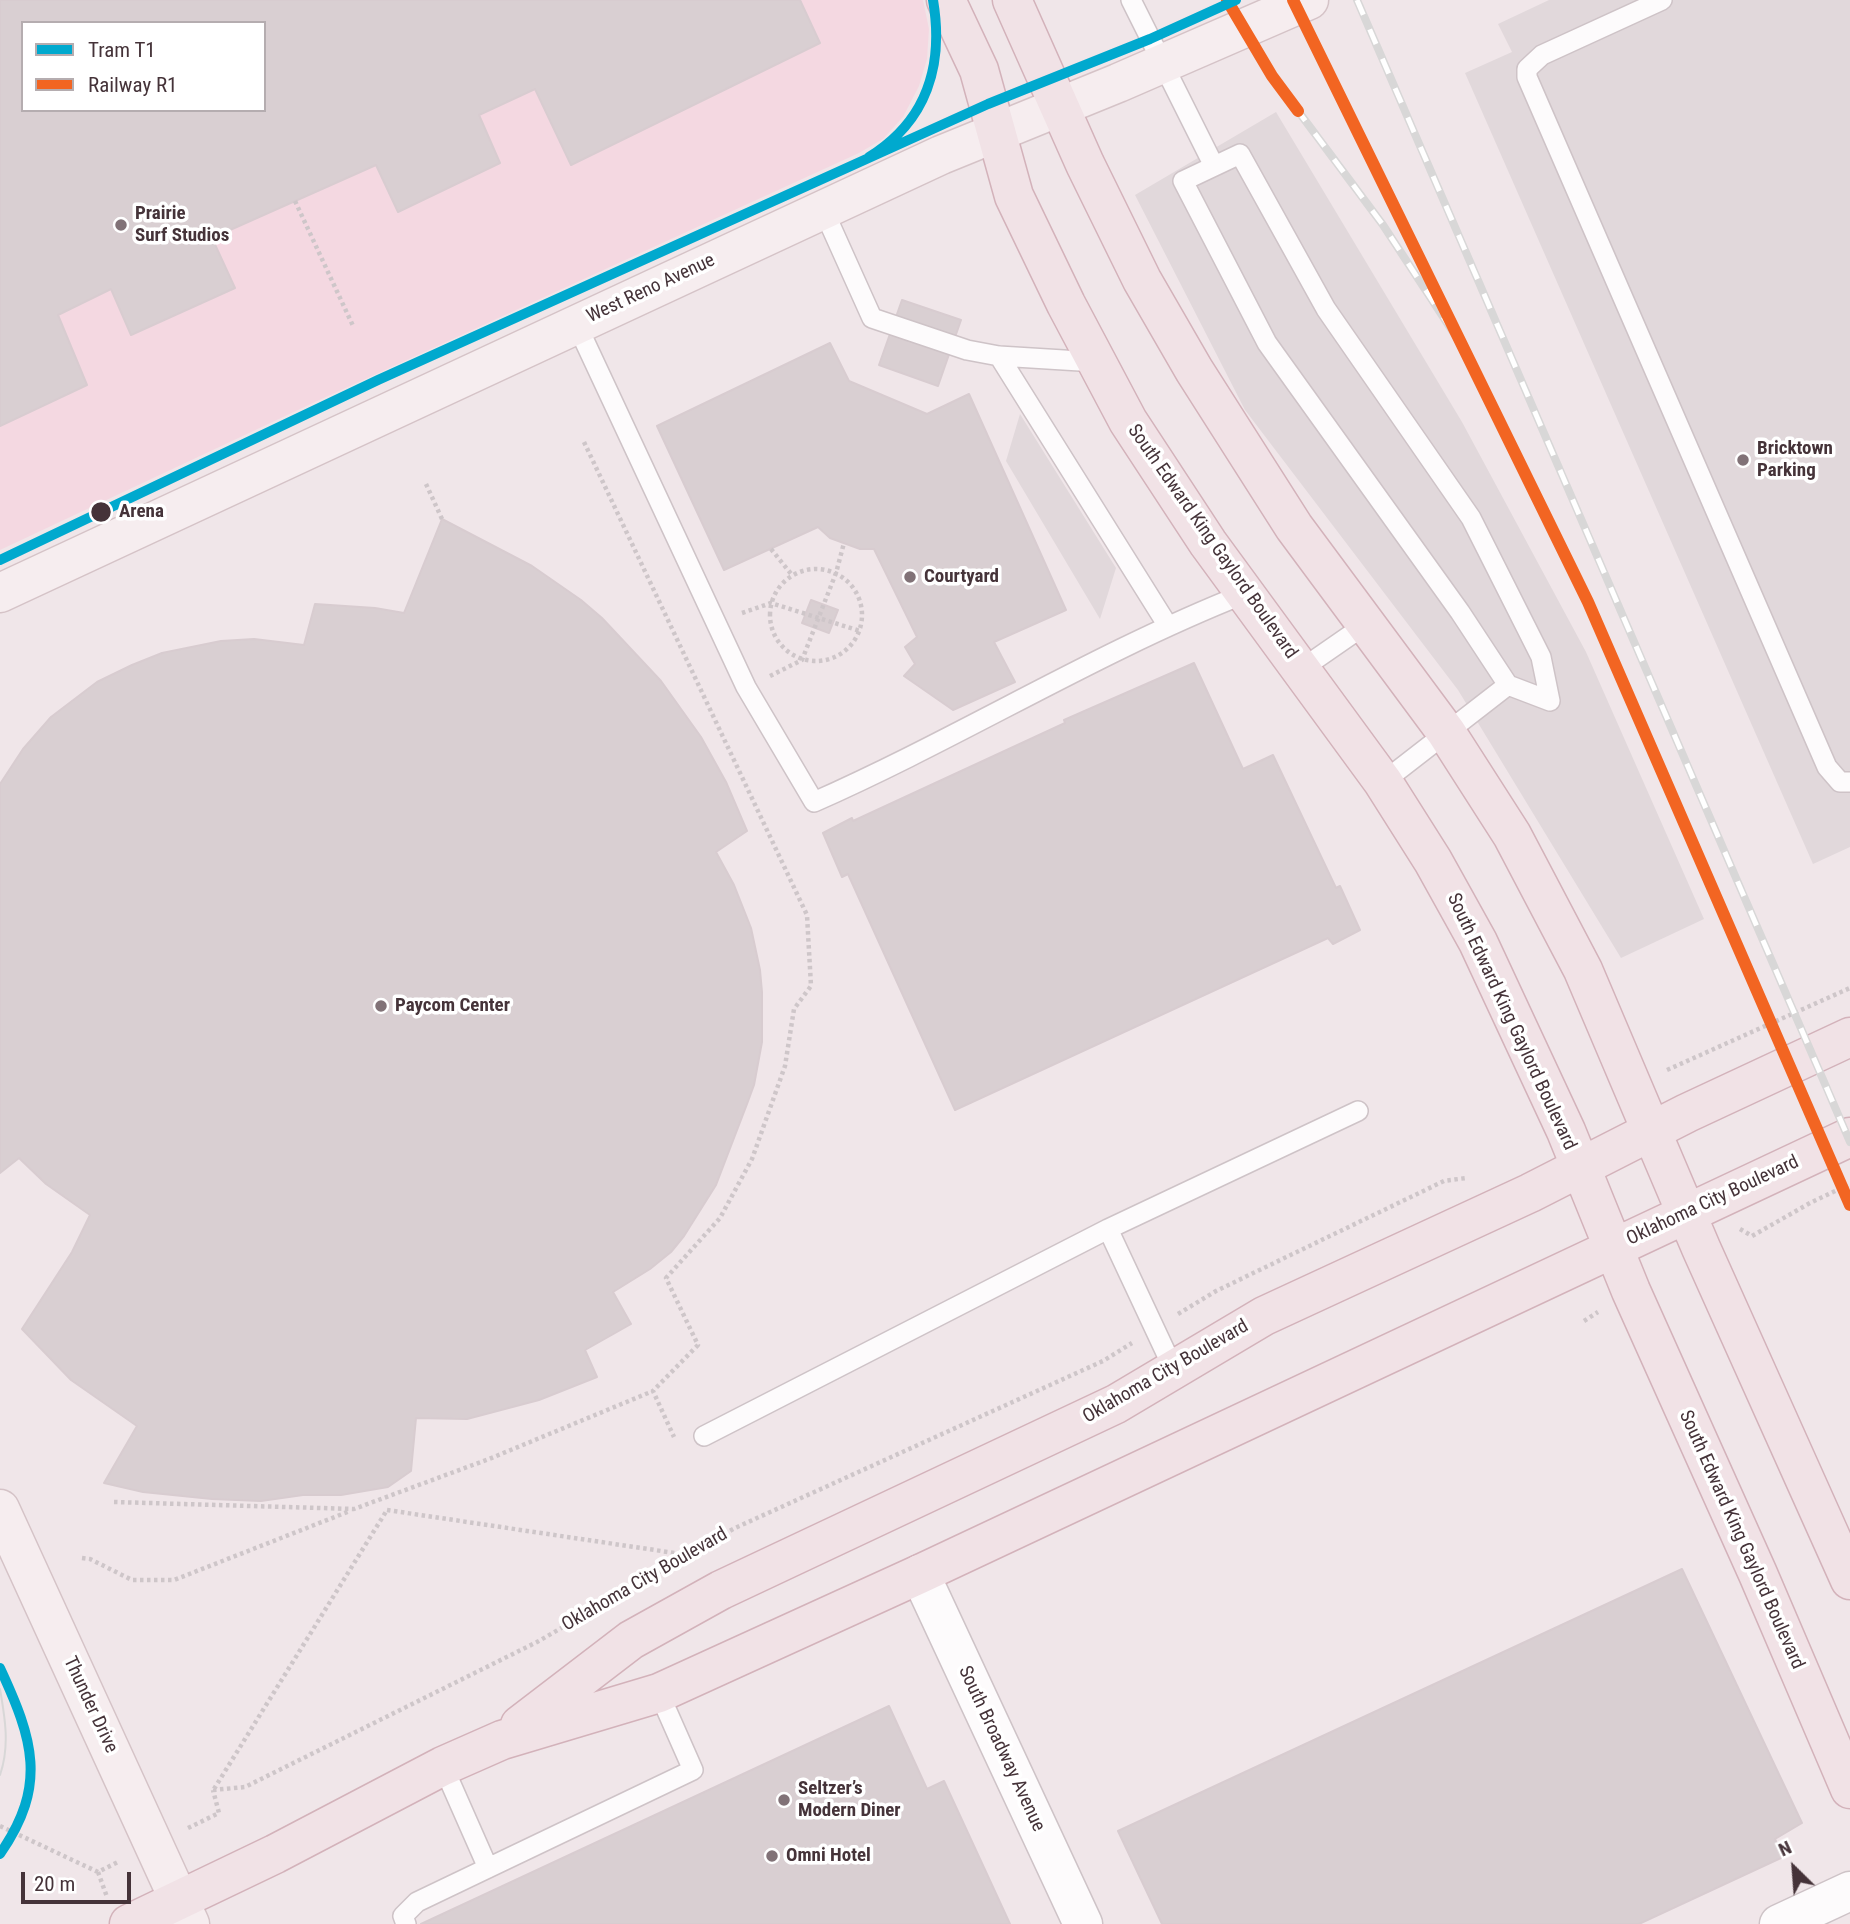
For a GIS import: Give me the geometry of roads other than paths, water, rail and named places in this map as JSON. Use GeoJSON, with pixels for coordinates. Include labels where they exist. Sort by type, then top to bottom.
{"type":"FeatureCollection","features":[{"type":"Feature","properties":{"kind":"main road","name":"South Edward King Gaylord Boulevard"},"geometry":{"type":"LineString","coordinates":[[946,0],[979,70],[1014,196],[1066,304],[1128,421],[1244,594],[1382,782],[1433,861],[1478,942],[1555,1106],[1614,1249],[1850,1789]]}},
{"type":"Feature","properties":{"kind":"main road"},"geometry":{"type":"LineString","coordinates":[[1012,0],[1142,280],[1194,370],[1294,527],[1446,732],[1512,835],[1577,957],[1850,1580]]}},
{"type":"Feature","properties":{"kind":"main road","name":"West Reno Avenue"},"geometry":{"type":"LineString","coordinates":[[0,593],[823,209],[996,131],[1163,64],[1309,0]]}},
{"type":"Feature","properties":{"kind":"main road","name":"Oklahoma City Boulevard"},"geometry":{"type":"LineString","coordinates":[[502,1740],[631,1640],[720,1590],[1116,1404],[1264,1316],[1530,1193],[1723,1096],[1850,1037]]}},
{"type":"Feature","properties":{"kind":"main road","name":"Oklahoma City Boulevard"},"geometry":{"type":"LineString","coordinates":[[130,1924],[185,1912],[443,1766],[502,1740],[659,1693],[920,1574],[1850,1137]]}},
{"type":"Feature","properties":{"kind":"main road","name":"Thunder Drive"},"geometry":{"type":"LineString","coordinates":[[0,1509],[185,1912]]}},
{"type":"Feature","properties":{"kind":"street","name":"South Broadway Avenue"},"geometry":{"type":"LineString","coordinates":[[920,1574],[1083,1924]]}},
{"type":"Feature","properties":{"kind":"street"},"geometry":{"type":"LineString","coordinates":[[1779,1924],[1850,1891]]}},
{"type":"Feature","properties":{"kind":"lane"},"geometry":{"type":"LineString","coordinates":[[1131,0],[1214,166]]}},
{"type":"Feature","properties":{"kind":"lane"},"geometry":{"type":"LineString","coordinates":[[1662,0],[1542,55],[1527,69],[1527,77],[1828,767],[1840,782],[1850,782]]}},
{"type":"Feature","properties":{"kind":"lane"},"geometry":{"type":"LineString","coordinates":[[1240,154],[1326,309],[1471,518],[1541,657],[1550,701],[1508,685],[1460,612],[1267,343],[1183,181],[1240,154]]}},
{"type":"Feature","properties":{"kind":"lane"},"geometry":{"type":"LineString","coordinates":[[823,209],[872,318],[967,350],[999,356],[1096,362]]}},
{"type":"Feature","properties":{"kind":"lane"},"geometry":{"type":"LineString","coordinates":[[576,323],[746,687],[814,802],[880,773],[1168,626],[1244,594]]}},
{"type":"Feature","properties":{"kind":"lane"},"geometry":{"type":"LineString","coordinates":[[999,356],[1168,626]]}},
{"type":"Feature","properties":{"kind":"lane"},"geometry":{"type":"LineString","coordinates":[[1300,670],[1365,625]]}},
{"type":"Feature","properties":{"kind":"lane"},"geometry":{"type":"LineString","coordinates":[[1382,782],[1508,685]]}},
{"type":"Feature","properties":{"kind":"lane"},"geometry":{"type":"LineString","coordinates":[[704,1436],[1108,1229],[1358,1111]]}},
{"type":"Feature","properties":{"kind":"lane"},"geometry":{"type":"LineString","coordinates":[[1108,1229],[1174,1370]]}},
{"type":"Feature","properties":{"kind":"lane"},"geometry":{"type":"LineString","coordinates":[[406,1924],[403,1916],[417,1902],[694,1770],[659,1693]]}},
{"type":"Feature","properties":{"kind":"lane"},"geometry":{"type":"LineString","coordinates":[[443,1766],[488,1868]]}},
{"type":"Feature","properties":{"kind":"tram line"},"geometry":{"type":"LineString","coordinates":[[854,166],[896,134],[924,97],[936,54],[933,0]]}},
{"type":"Feature","properties":{"kind":"tram line","name":"T1"},"geometry":{"type":"LineString","coordinates":[[869,157],[889,143],[905,126],[918,109],[927,89],[936,47],[933,0]]}},
{"type":"Feature","properties":{"kind":"tram line","name":"T1"},"geometry":{"type":"LineString","coordinates":[[0,560],[378,380],[988,104],[1150,39],[1236,0]]}},
{"type":"Feature","properties":{"kind":"tram line","name":"T1"},"geometry":{"type":"LineString","coordinates":[[0,1668],[21,1717],[30,1762],[30,1784],[25,1806],[0,1854]]}},
{"type":"Feature","properties":{"kind":"tram line"},"geometry":{"type":"LineString","coordinates":[[0,1689],[6,1743],[0,1775]]}},
{"type":"Feature","properties":{"kind":"railway"},"geometry":{"type":"LineString","coordinates":[[1227,0],[1272,76],[1383,225],[1468,355]]}},
{"type":"Feature","properties":{"kind":"railway"},"geometry":{"type":"LineString","coordinates":[[1357,0],[1850,1142]]}},
{"type":"Feature","properties":{"kind":"rail line","name":"R1"},"geometry":{"type":"LineString","coordinates":[[1227,0],[1272,76],[1298,111]]}},
{"type":"Feature","properties":{"kind":"rail line","name":"R1"},"geometry":{"type":"LineString","coordinates":[[1293,0],[1588,602],[1850,1205]]}},
{"type":"Feature","properties":{"kind":"place","name":"Prairie Surf Studios"},"geometry":{"type":"Point","coordinates":[121,225]}},
{"type":"Feature","properties":{"kind":"place","name":"Bricktown Parking"},"geometry":{"type":"Point","coordinates":[1743,460]}},
{"type":"Feature","properties":{"kind":"place","name":"Arena"},"geometry":{"type":"Point","coordinates":[101,512]}},
{"type":"Feature","properties":{"kind":"place","name":"Courtyard"},"geometry":{"type":"Point","coordinates":[910,577]}},
{"type":"Feature","properties":{"kind":"place","name":"Paycom Center"},"geometry":{"type":"Point","coordinates":[381,1006]}},
{"type":"Feature","properties":{"kind":"place","name":"Seltzer’s Modern Diner"},"geometry":{"type":"Point","coordinates":[784,1800]}},
{"type":"Feature","properties":{"kind":"place","name":"Omni Hotel"},"geometry":{"type":"Point","coordinates":[772,1856]}}]}
